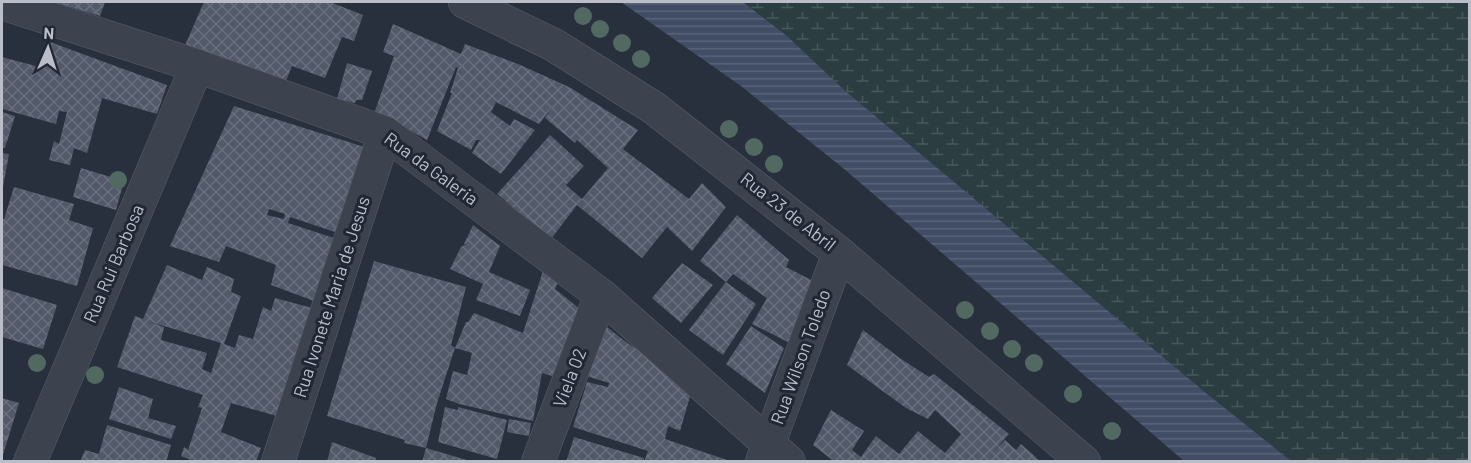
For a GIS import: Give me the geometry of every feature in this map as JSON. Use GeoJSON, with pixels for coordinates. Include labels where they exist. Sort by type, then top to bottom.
{"type":"FeatureCollection","features":[{"type":"Feature","properties":{"kind":"street","name":"Rua 23 de Abril"},"geometry":{"type":"LineString","coordinates":[[465,2],[554,45],[654,108],[839,253],[1084,462]]}},
{"type":"Feature","properties":{"kind":"street","name":"Rua da Galeria"},"geometry":{"type":"LineString","coordinates":[[2,3],[197,66],[385,134],[601,295],[773,456]]}},
{"type":"Feature","properties":{"kind":"street","name":"Rua Rui Barbosa"},"geometry":{"type":"LineString","coordinates":[[30,462],[197,66]]}},
{"type":"Feature","properties":{"kind":"street","name":"Rua Ivonete Maria de Jesus"},"geometry":{"type":"LineString","coordinates":[[278,462],[385,134]]}},
{"type":"Feature","properties":{"kind":"street","name":"Rua Wilson Toledo"},"geometry":{"type":"LineString","coordinates":[[773,456],[839,253]]}},
{"type":"Feature","properties":{"kind":"street","name":"Viela 02"},"geometry":{"type":"LineString","coordinates":[[538,462],[601,295]]}},
{"type":"Feature","properties":{"kind":"green space"},"geometry":{"type":"Polygon","coordinates":[[[743,2],[1469,2],[1469,461],[1291,461],[1206,393],[843,89],[787,36],[743,2]]]}},
{"type":"Feature","properties":{"kind":"water"},"geometry":{"type":"Polygon","coordinates":[[[621,2],[743,2],[787,36],[843,89],[1206,393],[1291,461],[1184,461],[843,168],[741,86],[621,2]]]}},
{"type":"Feature","properties":{"kind":"building"},"geometry":{"type":"Polygon","coordinates":[[[46,2],[105,2],[100,16],[60,4],[58,14],[46,2]]]}},
{"type":"Feature","properties":{"kind":"building"},"geometry":{"type":"Polygon","coordinates":[[[204,2],[330,2],[363,15],[354,41],[342,37],[325,78],[292,66],[285,83],[183,50],[204,2]]]}},
{"type":"Feature","properties":{"kind":"building"},"geometry":{"type":"Polygon","coordinates":[[[393,24],[461,54],[465,44],[569,87],[638,130],[623,149],[689,199],[702,183],[726,207],[692,251],[667,227],[642,258],[577,205],[551,239],[497,194],[550,135],[584,166],[566,185],[582,199],[608,168],[577,140],[575,143],[545,118],[554,105],[539,124],[496,102],[491,112],[510,126],[514,119],[535,130],[501,174],[472,153],[480,140],[476,140],[471,150],[437,131],[452,93],[450,93],[458,68],[456,67],[427,140],[375,111],[394,56],[383,52],[393,24]]]}},
{"type":"Feature","properties":{"kind":"building"},"geometry":{"type":"Polygon","coordinates":[[[50,42],[167,85],[157,114],[102,98],[87,153],[74,148],[70,165],[49,160],[54,141],[59,144],[67,112],[59,111],[56,124],[2,109],[2,57],[43,68],[50,42]]]}},
{"type":"Feature","properties":{"kind":"building"},"geometry":{"type":"Polygon","coordinates":[[[347,63],[372,71],[362,100],[356,100],[355,103],[337,99],[347,63]]]}},
{"type":"Feature","properties":{"kind":"building"},"geometry":{"type":"Polygon","coordinates":[[[234,106],[374,150],[350,237],[290,217],[288,223],[340,240],[322,304],[271,285],[276,265],[226,246],[219,262],[170,246],[234,106]],[[269,209],[267,215],[284,219],[285,214],[269,209]]]}},
{"type":"Feature","properties":{"kind":"building"},"geometry":{"type":"Polygon","coordinates":[[[2,112],[15,116],[5,148],[2,147],[2,112]]]}},
{"type":"Feature","properties":{"kind":"building"},"geometry":{"type":"Polygon","coordinates":[[[2,153],[9,154],[3,187],[2,187],[2,153]]]}},
{"type":"Feature","properties":{"kind":"building"},"geometry":{"type":"Polygon","coordinates":[[[81,168],[124,181],[116,210],[73,197],[81,168]]]}},
{"type":"Feature","properties":{"kind":"building"},"geometry":{"type":"Polygon","coordinates":[[[14,187],[74,204],[69,220],[93,228],[77,286],[2,265],[2,219],[4,219],[14,187]]]}},
{"type":"Feature","properties":{"kind":"building"},"geometry":{"type":"Polygon","coordinates":[[[737,215],[789,260],[786,267],[813,281],[788,342],[752,324],[767,298],[733,274],[726,282],[700,261],[737,215]]]}},
{"type":"Feature","properties":{"kind":"building"},"geometry":{"type":"Polygon","coordinates":[[[473,225],[500,246],[489,272],[530,290],[520,316],[476,300],[483,284],[450,269],[461,247],[466,244],[464,244],[473,225]]]}},
{"type":"Feature","properties":{"kind":"building"},"geometry":{"type":"Polygon","coordinates":[[[374,261],[466,287],[451,345],[455,348],[437,403],[426,448],[404,443],[405,440],[327,416],[374,261]]]}},
{"type":"Feature","properties":{"kind":"building"},"geometry":{"type":"Polygon","coordinates":[[[682,263],[713,285],[681,323],[652,298],[682,263]]]}},
{"type":"Feature","properties":{"kind":"building"},"geometry":{"type":"Polygon","coordinates":[[[167,265],[202,280],[207,267],[234,279],[231,292],[241,296],[224,344],[235,348],[239,335],[253,339],[263,307],[271,311],[275,298],[320,310],[287,419],[231,403],[221,432],[261,448],[256,462],[196,462],[181,456],[184,447],[188,450],[202,408],[198,407],[203,395],[117,367],[135,316],[143,319],[167,265]],[[147,321],[164,327],[161,340],[207,353],[202,369],[211,373],[221,343],[147,321]]]}},
{"type":"Feature","properties":{"kind":"building"},"geometry":{"type":"Polygon","coordinates":[[[543,271],[558,282],[555,289],[585,313],[568,381],[542,373],[533,421],[446,399],[453,371],[467,375],[472,353],[455,348],[466,322],[474,313],[523,333],[543,271]]]}},
{"type":"Feature","properties":{"kind":"building"},"geometry":{"type":"Polygon","coordinates":[[[726,282],[756,304],[723,355],[689,330],[726,282]]]}},
{"type":"Feature","properties":{"kind":"building"},"geometry":{"type":"Polygon","coordinates":[[[2,288],[57,305],[43,349],[2,337],[2,288]]]}},
{"type":"Feature","properties":{"kind":"building"},"geometry":{"type":"Polygon","coordinates":[[[603,324],[693,386],[680,431],[668,426],[665,439],[733,462],[644,462],[648,451],[573,427],[587,382],[608,387],[609,383],[586,376],[603,324]]]}},
{"type":"Feature","properties":{"kind":"building"},"geometry":{"type":"Polygon","coordinates":[[[751,326],[784,348],[765,393],[726,364],[751,326]]]}},
{"type":"Feature","properties":{"kind":"building"},"geometry":{"type":"Polygon","coordinates":[[[863,330],[929,377],[934,374],[1009,434],[993,452],[1005,440],[1016,450],[1021,444],[1041,462],[835,462],[813,445],[831,410],[864,431],[852,450],[861,457],[876,436],[899,454],[918,431],[945,453],[961,434],[935,410],[928,419],[906,408],[847,365],[863,330]]]}},
{"type":"Feature","properties":{"kind":"building"},"geometry":{"type":"Polygon","coordinates":[[[119,387],[153,399],[148,418],[176,426],[171,439],[109,419],[119,387]]]}},
{"type":"Feature","properties":{"kind":"building"},"geometry":{"type":"Polygon","coordinates":[[[2,398],[19,403],[2,458],[2,398]]]}},
{"type":"Feature","properties":{"kind":"building"},"geometry":{"type":"Polygon","coordinates":[[[445,407],[458,410],[458,407],[507,420],[497,459],[438,442],[445,407]]]}},
{"type":"Feature","properties":{"kind":"building"},"geometry":{"type":"Polygon","coordinates":[[[509,419],[531,423],[529,436],[507,432],[509,419]]]}},
{"type":"Feature","properties":{"kind":"building"},"geometry":{"type":"Polygon","coordinates":[[[107,425],[171,445],[166,462],[80,462],[85,450],[99,454],[107,425]]]}},
{"type":"Feature","properties":{"kind":"building"},"geometry":{"type":"Polygon","coordinates":[[[574,437],[644,458],[643,462],[566,462],[574,437]]]}},
{"type":"Feature","properties":{"kind":"building"},"geometry":{"type":"Polygon","coordinates":[[[332,442],[376,458],[375,462],[327,462],[332,442]]]}},
{"type":"Feature","properties":{"kind":"building"},"geometry":{"type":"Polygon","coordinates":[[[426,448],[470,461],[470,462],[422,462],[426,448]]]}}]}
